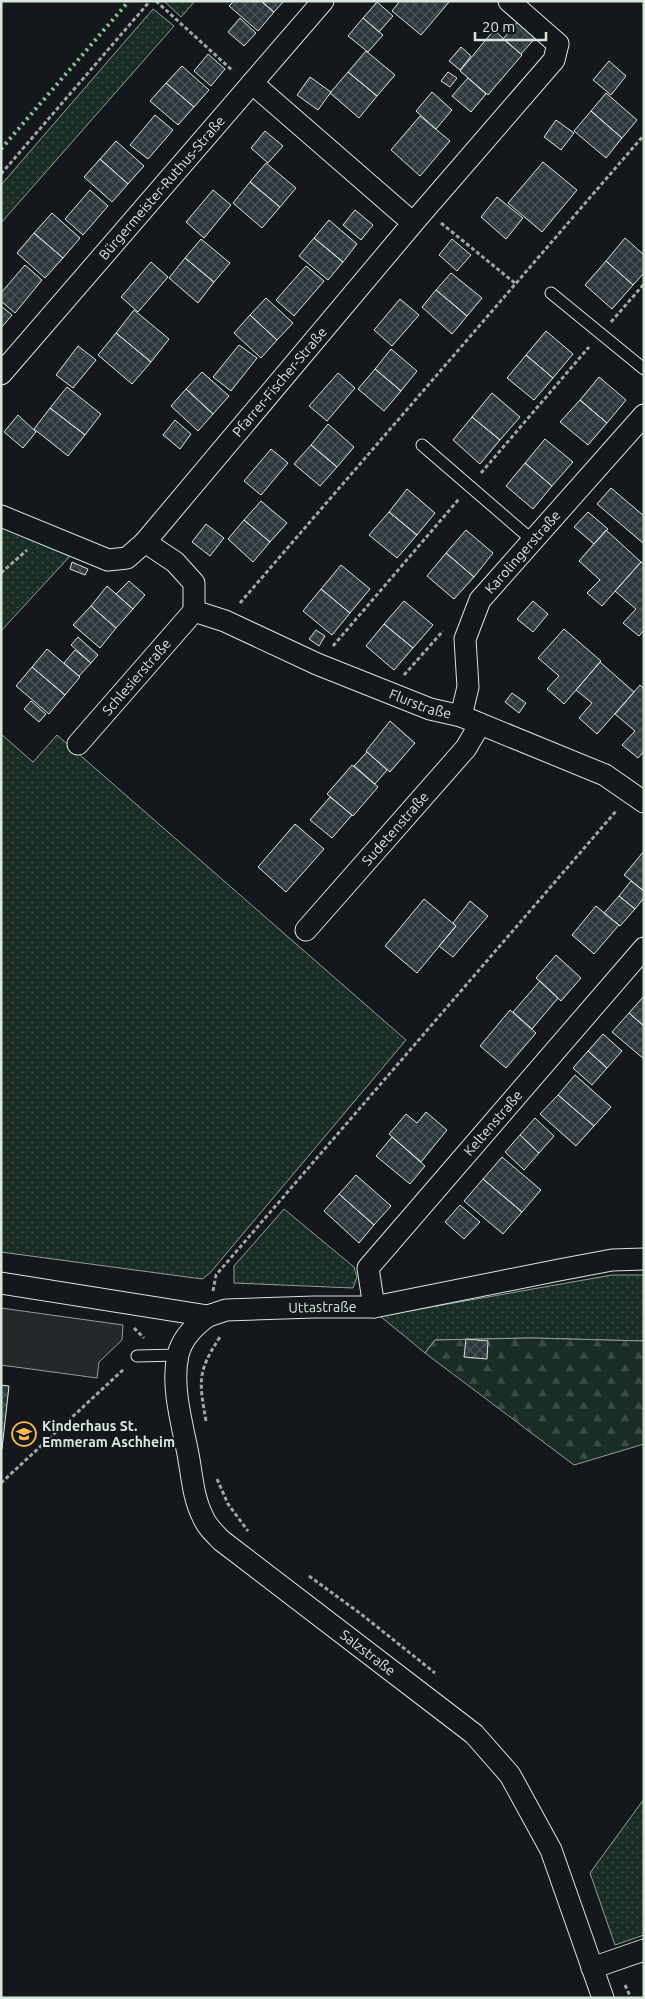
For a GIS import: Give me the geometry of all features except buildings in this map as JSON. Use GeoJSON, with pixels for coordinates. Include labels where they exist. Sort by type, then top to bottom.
{"type":"FeatureCollection","features":[{"type":"Feature","properties":{"kind":"street","name":"Bürgermeister-Ruthus-Straße"},"geometry":{"type":"LineString","coordinates":[[1,374],[322,1]]}},
{"type":"Feature","properties":{"kind":"street","name":"Pfarrer-Fischer-Straße"},"geometry":{"type":"LineString","coordinates":[[145,542],[554,60],[558,44],[509,1]]}},
{"type":"Feature","properties":{"kind":"street"},"geometry":{"type":"LineString","coordinates":[[251,85],[419,217]]}},
{"type":"Feature","properties":{"kind":"street","name":"Karolingerstraße"},"geometry":{"type":"LineString","coordinates":[[471,720],[465,639],[480,600],[644,415]]}},
{"type":"Feature","properties":{"kind":"street"},"geometry":{"type":"LineString","coordinates":[[1,516],[43,535],[108,560],[127,558],[145,542],[175,562],[194,584],[194,611]]}},
{"type":"Feature","properties":{"kind":"street","name":"Flurstraße"},"geometry":{"type":"LineString","coordinates":[[194,611],[225,620],[317,664],[430,708],[471,720],[604,775],[638,797]]}},
{"type":"Feature","properties":{"kind":"street","name":"Schlesierstraße"},"geometry":{"type":"LineString","coordinates":[[78,744],[194,611]]}},
{"type":"Feature","properties":{"kind":"street","name":"Sudetenstraße"},"geometry":{"type":"LineString","coordinates":[[306,930],[466,748],[471,720]]}},
{"type":"Feature","properties":{"kind":"street","name":"Keltenstraße"},"geometry":{"type":"LineString","coordinates":[[374,1307],[368,1268],[644,948]]}},
{"type":"Feature","properties":{"kind":"street","name":"Uttastraße"},"geometry":{"type":"LineString","coordinates":[[1,1282],[208,1316],[226,1310],[374,1307],[612,1260],[644,1259]]}},
{"type":"Feature","properties":{"kind":"street","name":"Salzstraße"},"geometry":{"type":"LineString","coordinates":[[208,1316],[188,1333],[178,1355],[176,1377],[196,1500],[203,1519],[222,1541],[474,1734],[510,1775],[551,1850],[602,1998]]}},
{"type":"Feature","properties":{"kind":"street"},"geometry":{"type":"LineString","coordinates":[[592,1968],[644,1950]]}},
{"type":"Feature","properties":{"kind":"lane"},"geometry":{"type":"LineString","coordinates":[[551,293],[644,369]]}},
{"type":"Feature","properties":{"kind":"lane"},"geometry":{"type":"LineString","coordinates":[[422,445],[532,540]]}},
{"type":"Feature","properties":{"kind":"lane"},"geometry":{"type":"LineString","coordinates":[[137,1356],[178,1355]]}},
{"type":"Feature","properties":{"kind":"path"},"geometry":{"type":"LineString","coordinates":[[1,174],[150,1]]}},
{"type":"Feature","properties":{"kind":"path"},"geometry":{"type":"LineString","coordinates":[[156,1],[251,85]]}},
{"type":"Feature","properties":{"kind":"path"},"geometry":{"type":"LineString","coordinates":[[225,620],[644,135]]}},
{"type":"Feature","properties":{"kind":"path"},"geometry":{"type":"LineString","coordinates":[[419,217],[516,284]]}},
{"type":"Feature","properties":{"kind":"path"},"geometry":{"type":"LineString","coordinates":[[1,573],[43,535]]}},
{"type":"Feature","properties":{"kind":"path"},"geometry":{"type":"LineString","coordinates":[[208,1316],[216,1275],[638,797]]}},
{"type":"Feature","properties":{"kind":"path"},"geometry":{"type":"LineString","coordinates":[[1,1483],[111,1382]]}},
{"type":"Feature","properties":{"kind":"green space"},"geometry":{"type":"Polygon","coordinates":[[[164,1],[195,1],[181,17],[164,1]]]}},
{"type":"Feature","properties":{"kind":"green space"},"geometry":{"type":"Polygon","coordinates":[[[153,9],[174,26],[1,223],[1,185],[153,9]]]}},
{"type":"Feature","properties":{"kind":"green space"},"geometry":{"type":"Polygon","coordinates":[[[1,524],[71,555],[1,631],[1,524]]]}},
{"type":"Feature","properties":{"kind":"green space"},"geometry":{"type":"Polygon","coordinates":[[[1,734],[33,762],[57,735],[406,1040],[210,1273],[202,1279],[1,1252],[1,734]]]}},
{"type":"Feature","properties":{"kind":"green space"},"geometry":{"type":"Polygon","coordinates":[[[284,1209],[354,1267],[357,1277],[353,1288],[234,1283],[234,1266],[284,1209]]]}},
{"type":"Feature","properties":{"kind":"green space"},"geometry":{"type":"Polygon","coordinates":[[[612,1275],[644,1275],[644,1341],[531,1338],[435,1340],[425,1353],[380,1316],[612,1275]]]}},
{"type":"Feature","properties":{"kind":"green space"},"geometry":{"type":"Polygon","coordinates":[[[531,1338],[644,1341],[644,1444],[574,1465],[425,1353],[435,1340],[531,1338]]]}},
{"type":"Feature","properties":{"kind":"green space"},"geometry":{"type":"Polygon","coordinates":[[[644,1799],[644,1935],[615,1945],[590,1873],[644,1799]]]}},
{"type":"Feature","properties":{"kind":"shaded area"},"geometry":{"type":"Polygon","coordinates":[[[1,1308],[123,1325],[122,1340],[99,1362],[97,1378],[1,1365],[1,1308]]]}},
{"type":"Feature","properties":{"kind":"hedge"},"geometry":{"type":"LineString","coordinates":[[1,149],[129,1]]}},
{"type":"Feature","properties":{"kind":"place","name":"Kinderhaus St. Emmeram Aschheim"},"geometry":{"type":"Point","coordinates":[24,1434]}}]}
